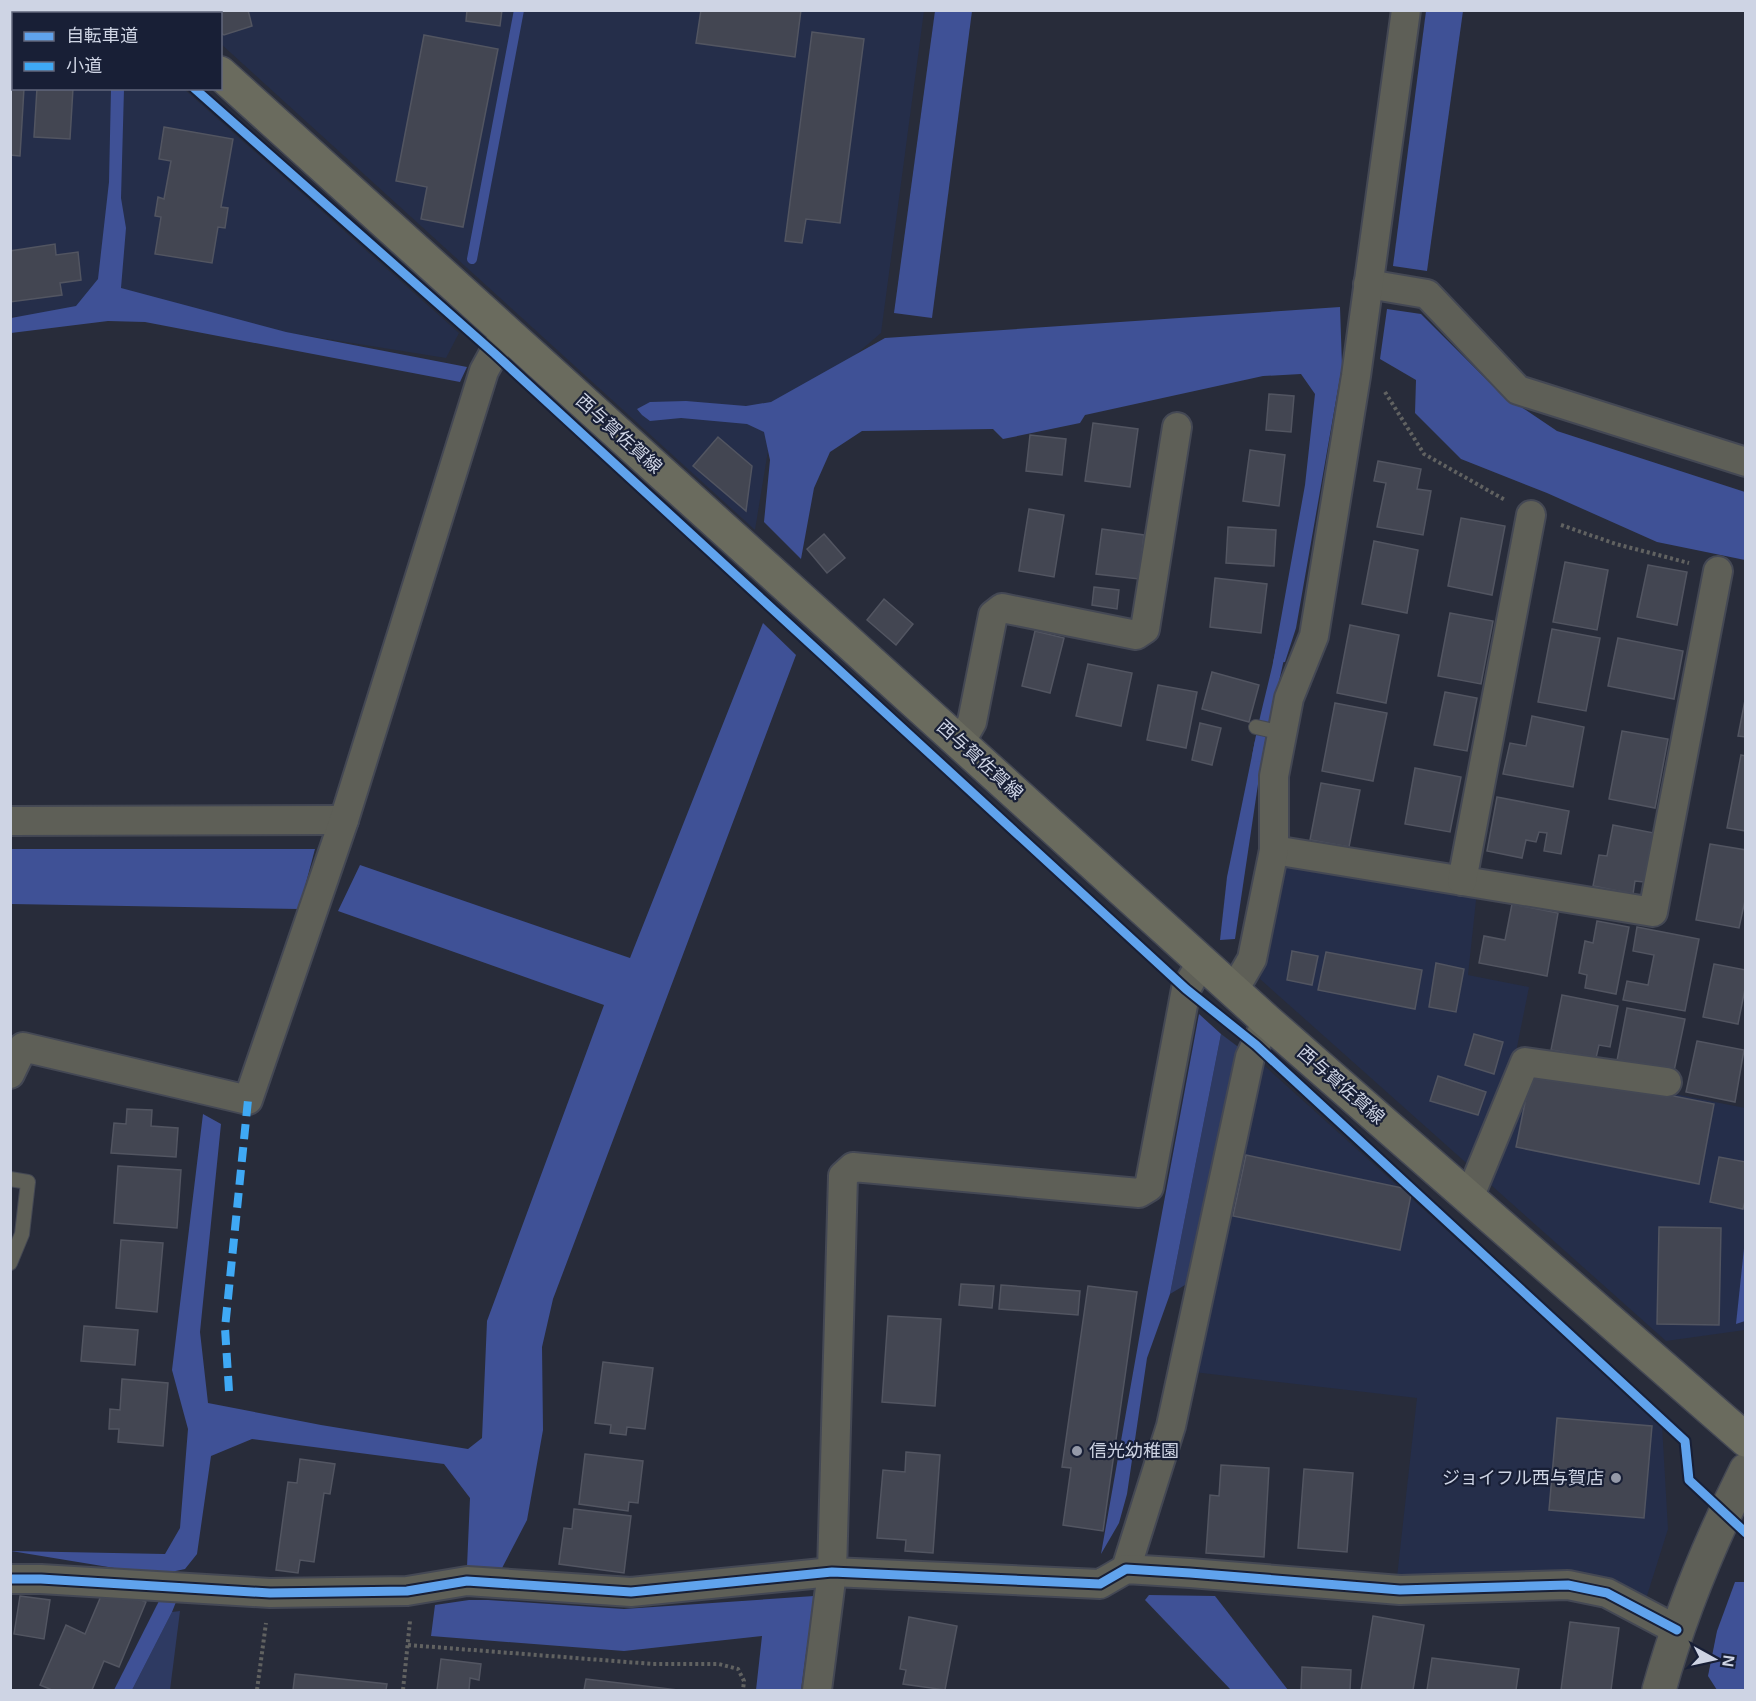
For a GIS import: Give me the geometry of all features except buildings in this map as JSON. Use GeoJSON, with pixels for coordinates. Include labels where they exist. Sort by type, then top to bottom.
{"type":"FeatureCollection","features":[{"type":"Feature","properties":{"kind":"main road","name":"西与賀佐賀線"},"geometry":{"type":"LineString","coordinates":[[222,75],[1268,1021],[1746,1440]]}},
{"type":"Feature","properties":{"kind":"street"},"geometry":{"type":"LineString","coordinates":[[1234,990],[1252,959],[1274,850],[1274,776],[1269,730],[1289,698],[1314,636],[1354,388],[1406,10]]}},
{"type":"Feature","properties":{"kind":"street"},"geometry":{"type":"LineString","coordinates":[[1368,284],[1427,294],[1518,390],[1746,462]]}},
{"type":"Feature","properties":{"kind":"street"},"geometry":{"type":"LineString","coordinates":[[10,1074],[23,1047],[249,1100],[344,820],[484,371],[506,331]]}},
{"type":"Feature","properties":{"kind":"street"},"geometry":{"type":"LineString","coordinates":[[960,743],[972,722],[993,615],[1002,608],[1136,635],[1145,629],[1177,427]]}},
{"type":"Feature","properties":{"kind":"street"},"geometry":{"type":"LineString","coordinates":[[1462,881],[1531,515]]}},
{"type":"Feature","properties":{"kind":"street"},"geometry":{"type":"LineString","coordinates":[[1274,850],[1653,912],[1718,571]]}},
{"type":"Feature","properties":{"kind":"street"},"geometry":{"type":"LineString","coordinates":[[10,822],[344,820]]}},
{"type":"Feature","properties":{"kind":"street"},"geometry":{"type":"LineString","coordinates":[[817,1690],[832,1572],[843,1176],[853,1167],[1140,1193],[1149,1186],[1186,989],[1202,961]]}},
{"type":"Feature","properties":{"kind":"street"},"geometry":{"type":"LineString","coordinates":[[1126,1569],[1171,1426],[1250,1057],[1268,1021]]}},
{"type":"Feature","properties":{"kind":"street"},"geometry":{"type":"LineString","coordinates":[[1469,1197],[1525,1062],[1667,1082]]}},
{"type":"Feature","properties":{"kind":"street"},"geometry":{"type":"LineString","coordinates":[[1660,1690],[1677,1630],[1724,1513],[1746,1470]]}},
{"type":"Feature","properties":{"kind":"street"},"geometry":{"type":"LineString","coordinates":[[10,1580],[41,1579],[270,1593],[406,1592],[467,1581],[631,1592],[832,1572],[1100,1584],[1126,1569],[1400,1590],[1568,1585],[1607,1593],[1677,1630]]}},
{"type":"Feature","properties":{"kind":"lane"},"geometry":{"type":"LineString","coordinates":[[10,1179],[28,1182],[22,1234],[10,1263]]}},
{"type":"Feature","properties":{"kind":"path"},"geometry":{"type":"LineString","coordinates":[[403,1690],[412,1609],[406,1592]]}},
{"type":"Feature","properties":{"kind":"path"},"geometry":{"type":"LineString","coordinates":[[257,1690],[270,1593]]}},
{"type":"Feature","properties":{"kind":"path"},"geometry":{"type":"LineString","coordinates":[[408,1646],[653,1664],[719,1664],[738,1669],[744,1681],[743,1690]]}},
{"type":"Feature","properties":{"kind":"shaded area"},"geometry":{"type":"Polygon","coordinates":[[[96,10],[99,12],[12,12],[12,90],[185,90],[459,333],[446,358],[134,308],[11,317],[11,11],[96,10]]]}},
{"type":"Feature","properties":{"kind":"shaded area"},"geometry":{"type":"Polygon","coordinates":[[[184,11],[924,11],[881,333],[772,426],[755,530],[222,45],[222,12],[184,11]]]}},
{"type":"Feature","properties":{"kind":"shaded area"},"geometry":{"type":"Polygon","coordinates":[[[935,11],[972,11],[932,318],[894,313],[935,11]]]}},
{"type":"Feature","properties":{"kind":"shaded area"},"geometry":{"type":"Polygon","coordinates":[[[1426,11],[1463,11],[1427,271],[1393,266],[1426,11]]]}},
{"type":"Feature","properties":{"kind":"shaded area"},"geometry":{"type":"Polygon","coordinates":[[[111,90],[124,90],[121,198],[126,228],[121,288],[286,332],[467,367],[460,382],[145,322],[108,321],[11,333],[11,318],[76,306],[98,279],[109,182],[111,90]]]}},
{"type":"Feature","properties":{"kind":"shaded area"},"geometry":{"type":"Polygon","coordinates":[[[1340,307],[1342,366],[1296,628],[1285,662],[1273,663],[1305,485],[1315,394],[1301,374],[1263,376],[1085,415],[1080,423],[1003,439],[993,429],[862,431],[830,452],[814,488],[801,559],[764,522],[770,460],[764,432],[747,424],[681,418],[650,421],[637,409],[650,402],[686,401],[746,406],[771,402],[885,338],[1340,307]]]}},
{"type":"Feature","properties":{"kind":"shaded area"},"geometry":{"type":"Polygon","coordinates":[[[1387,309],[1421,314],[1499,392],[1557,431],[1745,492],[1745,560],[1657,542],[1547,493],[1461,459],[1415,413],[1416,380],[1380,359],[1387,309]]]}},
{"type":"Feature","properties":{"kind":"shaded area"},"geometry":{"type":"Polygon","coordinates":[[[763,623],[796,655],[553,1299],[542,1347],[543,1430],[527,1520],[501,1570],[467,1567],[470,1498],[444,1464],[252,1439],[211,1456],[197,1554],[185,1569],[157,1575],[11,1551],[165,1554],[180,1528],[188,1429],[172,1370],[203,1114],[221,1124],[200,1332],[208,1403],[321,1425],[468,1449],[482,1438],[487,1321],[604,1005],[338,911],[360,865],[630,958],[763,623]]]}},
{"type":"Feature","properties":{"kind":"shaded area"},"geometry":{"type":"Polygon","coordinates":[[[1255,741],[1264,744],[1235,939],[1220,940],[1227,877],[1255,741]]]}},
{"type":"Feature","properties":{"kind":"shaded area"},"geometry":{"type":"Polygon","coordinates":[[[11,849],[315,849],[299,909],[11,904],[11,849]]]}},
{"type":"Feature","properties":{"kind":"shaded area"},"geometry":{"type":"Polygon","coordinates":[[[1279,862],[1477,891],[1468,975],[1529,987],[1514,1062],[1745,1108],[1745,1330],[1666,1341],[1260,979],[1279,862]]]}},
{"type":"Feature","properties":{"kind":"shaded area"},"geometry":{"type":"Polygon","coordinates":[[[1199,1014],[1221,1034],[1170,1294],[1147,1358],[1127,1494],[1119,1523],[1101,1554],[1148,1288],[1199,1014]]]}},
{"type":"Feature","properties":{"kind":"shaded area"},"geometry":{"type":"Polygon","coordinates":[[[1221,1034],[1241,1049],[1190,1282],[1170,1294],[1221,1034]]]}},
{"type":"Feature","properties":{"kind":"shaded area"},"geometry":{"type":"Polygon","coordinates":[[[1256,1058],[1662,1425],[1668,1529],[1645,1602],[1602,1577],[1397,1577],[1417,1398],[1185,1371],[1256,1058]]]}},
{"type":"Feature","properties":{"kind":"shaded area"},"geometry":{"type":"Polygon","coordinates":[[[1745,1239],[1745,1321],[1736,1324],[1745,1239]]]}},
{"type":"Feature","properties":{"kind":"shaded area"},"geometry":{"type":"Polygon","coordinates":[[[1735,1582],[1745,1582],[1745,1690],[1717,1690],[1708,1676],[1717,1631],[1735,1582]]]}},
{"type":"Feature","properties":{"kind":"shaded area"},"geometry":{"type":"Polygon","coordinates":[[[1149,1595],[1215,1596],[1288,1690],[1231,1690],[1145,1600],[1149,1595]]]}},
{"type":"Feature","properties":{"kind":"shaded area"},"geometry":{"type":"Polygon","coordinates":[[[814,1596],[801,1690],[756,1690],[762,1636],[624,1651],[431,1636],[435,1605],[469,1600],[624,1609],[814,1596]]]}},
{"type":"Feature","properties":{"kind":"shaded area"},"geometry":{"type":"Polygon","coordinates":[[[160,1599],[176,1602],[172,1612],[132,1690],[114,1690],[160,1599]]]}},
{"type":"Feature","properties":{"kind":"shaded area"},"geometry":{"type":"Polygon","coordinates":[[[180,1611],[170,1690],[132,1690],[172,1612],[180,1611]]]}},
{"type":"Feature","properties":{"kind":"waterway"},"geometry":{"type":"LineString","coordinates":[[472,259],[519,10]]}},
{"type":"Feature","properties":{"kind":"waterway"},"geometry":{"type":"LineString","coordinates":[[1257,757],[1281,649]]}},
{"type":"Feature","properties":{"kind":"marked path"},"geometry":{"type":"LineString","coordinates":[[229,1391],[225,1328],[248,1100]]}},
{"type":"Feature","properties":{"kind":"cycle path"},"geometry":{"type":"LineString","coordinates":[[196,90],[494,353],[1186,989],[1256,1045],[1685,1441],[1689,1480],[1746,1533]]}},
{"type":"Feature","properties":{"kind":"cycle path"},"geometry":{"type":"LineString","coordinates":[[10,1579],[270,1593],[407,1591],[467,1581],[631,1592],[832,1572],[1100,1584],[1126,1569],[1400,1590],[1568,1585],[1607,1593],[1677,1630]]}},
{"type":"Feature","properties":{"kind":"place","name":"信光幼稚園"},"geometry":{"type":"Point","coordinates":[1077,1451]}},
{"type":"Feature","properties":{"kind":"place","name":"ジョイフル西与賀店"},"geometry":{"type":"Point","coordinates":[1616,1478]}}]}
